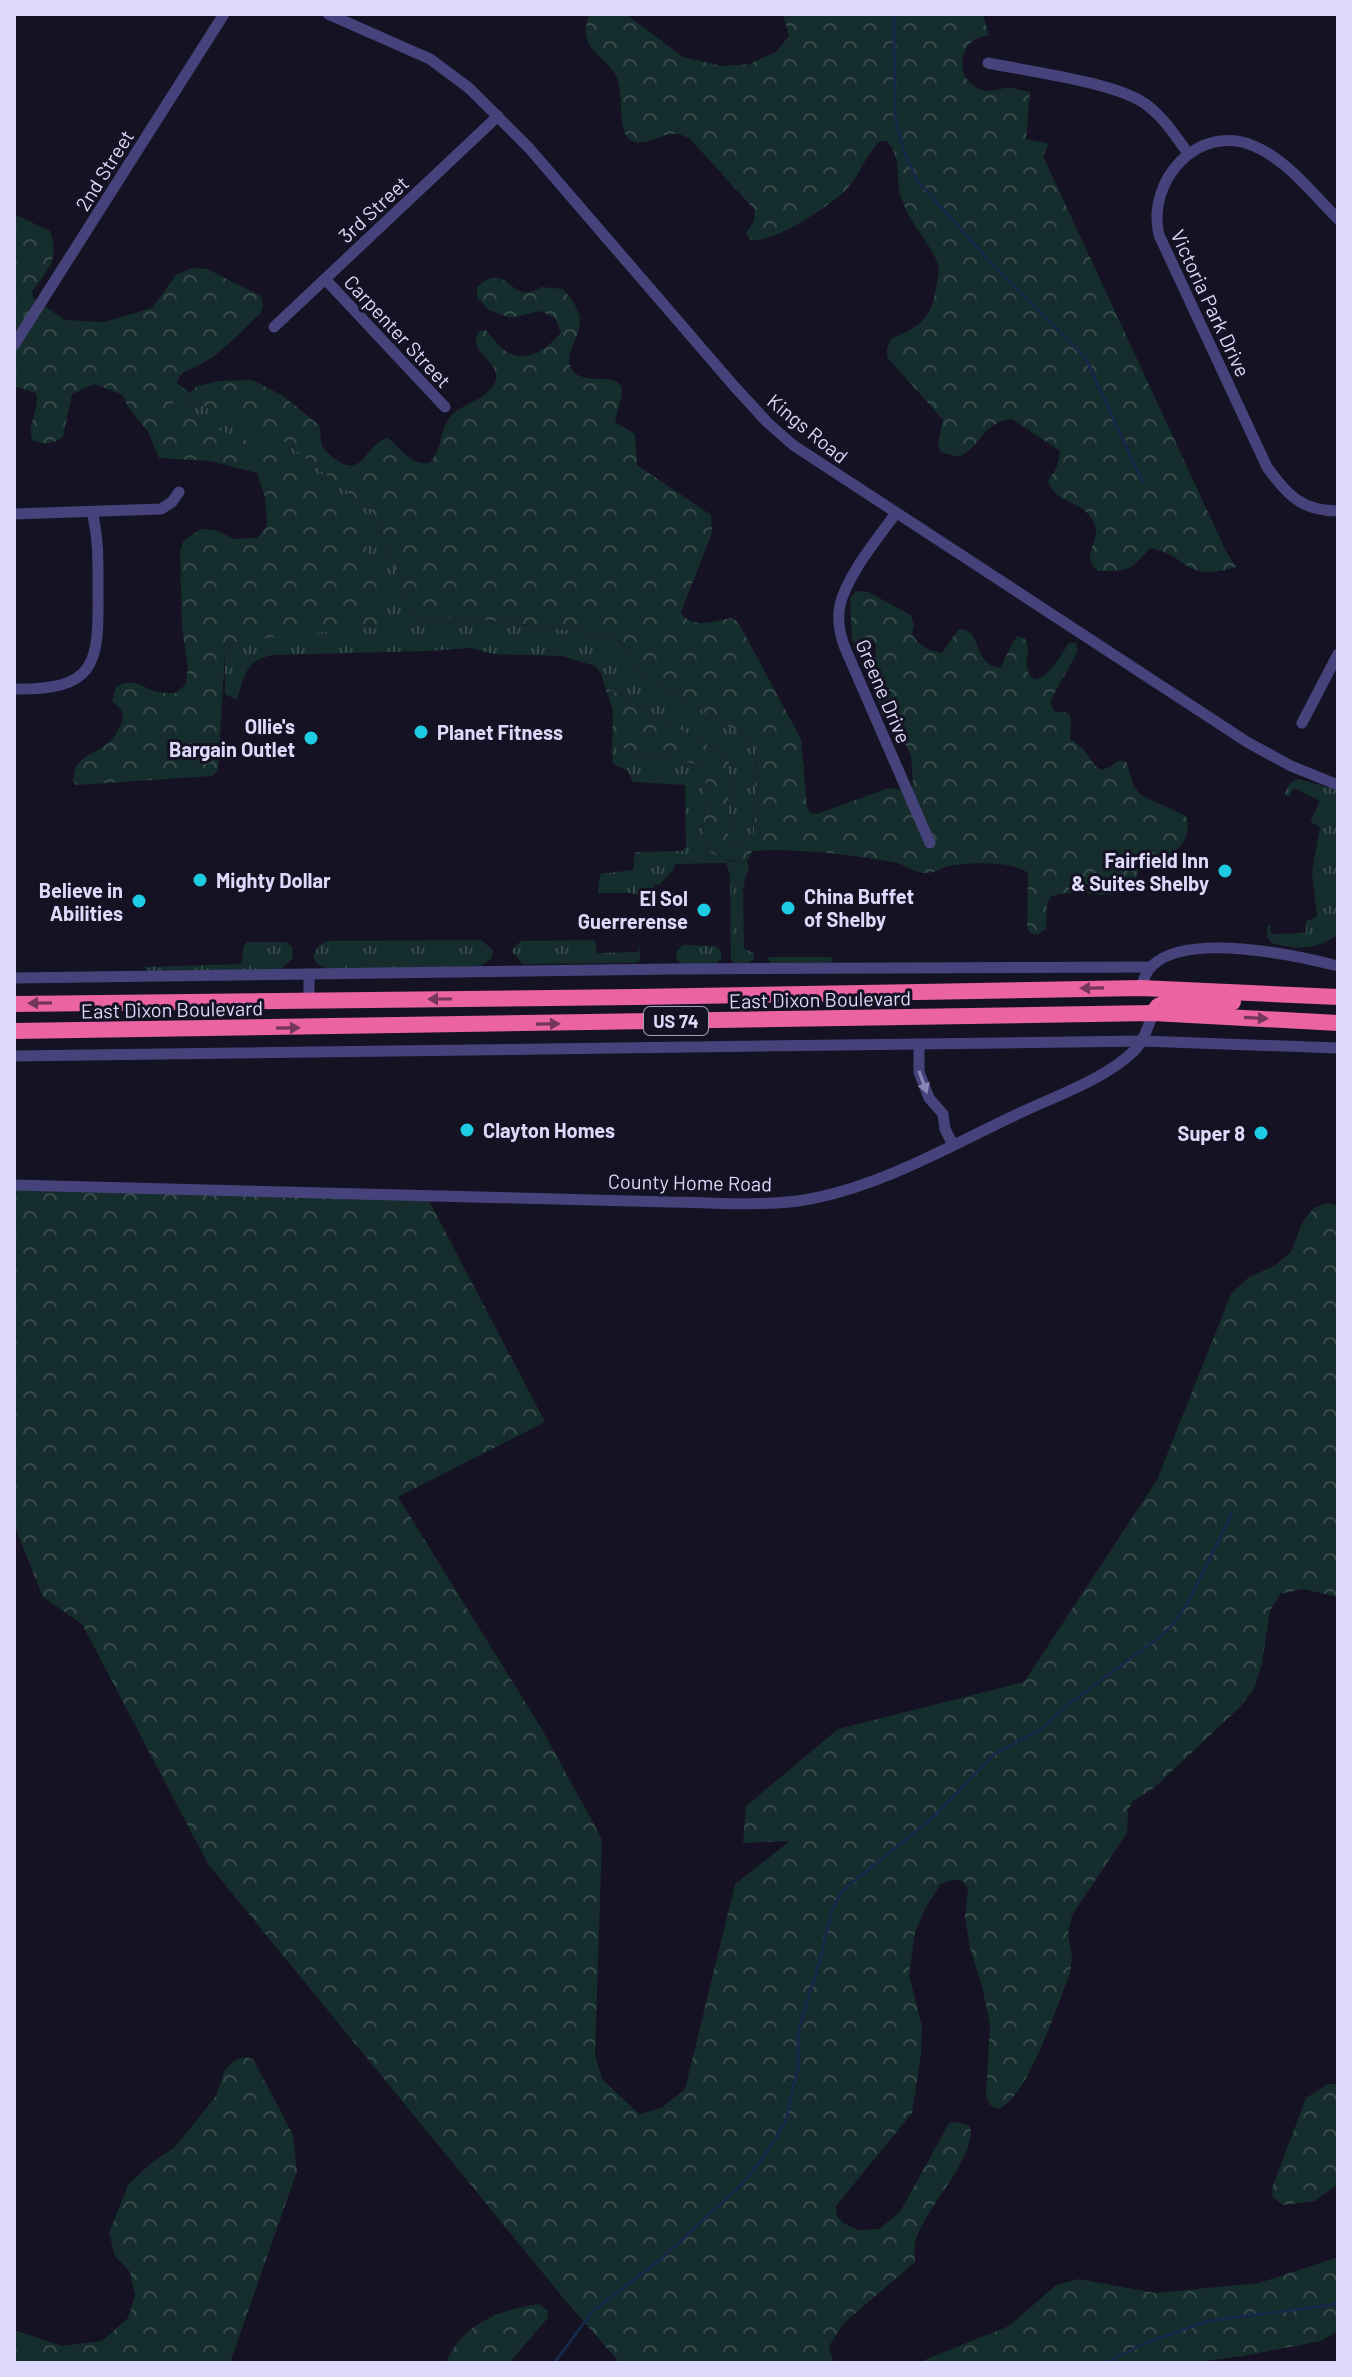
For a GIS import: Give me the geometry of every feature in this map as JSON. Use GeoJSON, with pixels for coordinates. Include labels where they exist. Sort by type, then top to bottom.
{"type":"FeatureCollection","features":[{"type":"Feature","properties":{"kind":"highway","name":"East Dixon Boulevard"},"geometry":{"type":"LineString","coordinates":[[14,1004],[1141,988],[1338,997]]}},
{"type":"Feature","properties":{"kind":"highway"},"geometry":{"type":"LineString","coordinates":[[937,1017],[952,1009],[1124,1004],[1134,1001],[1141,988]]}},
{"type":"Feature","properties":{"kind":"highway"},"geometry":{"type":"LineString","coordinates":[[1153,1013],[1158,1006],[1168,1002],[1281,1002],[1302,995]]}},
{"type":"Feature","properties":{"kind":"highway","name":"East Dixon Boulevard"},"geometry":{"type":"LineString","coordinates":[[14,1031],[1153,1013],[1338,1023]]}},
{"type":"Feature","properties":{"kind":"street","name":"2nd Street"},"geometry":{"type":"LineString","coordinates":[[14,345],[224,14]]}},
{"type":"Feature","properties":{"kind":"street","name":"Kings Road"},"geometry":{"type":"LineString","coordinates":[[328,14],[430,59],[469,88],[498,116],[767,422],[824,467],[1247,742],[1291,766],[1338,785]]}},
{"type":"Feature","properties":{"kind":"street"},"geometry":{"type":"LineString","coordinates":[[988,63],[1111,89],[1137,98],[1150,107],[1188,153],[1216,143],[1250,144],[1278,160],[1338,219]]}},
{"type":"Feature","properties":{"kind":"street","name":"3rd Street"},"geometry":{"type":"LineString","coordinates":[[274,327],[498,116]]}},
{"type":"Feature","properties":{"kind":"street","name":"Victoria Park Drive"},"geometry":{"type":"LineString","coordinates":[[1188,153],[1163,184],[1155,220],[1159,235],[1267,467],[1287,494],[1318,511],[1338,511]]}},
{"type":"Feature","properties":{"kind":"street","name":"Carpenter Street"},"geometry":{"type":"LineString","coordinates":[[325,279],[445,407]]}},
{"type":"Feature","properties":{"kind":"street"},"geometry":{"type":"LineString","coordinates":[[14,514],[161,509],[172,502],[179,492]]}},
{"type":"Feature","properties":{"kind":"street"},"geometry":{"type":"LineString","coordinates":[[14,689],[52,687],[71,681],[94,659],[99,627],[97,536],[92,512]]}},
{"type":"Feature","properties":{"kind":"street","name":"Greene Drive"},"geometry":{"type":"LineString","coordinates":[[896,513],[847,588],[840,602],[839,621],[845,648],[930,843]]}},
{"type":"Feature","properties":{"kind":"street"},"geometry":{"type":"LineString","coordinates":[[1302,723],[1338,654]]}},
{"type":"Feature","properties":{"kind":"street","name":"East Dixon Boulevard"},"geometry":{"type":"LineString","coordinates":[[14,978],[1151,967],[1171,955],[1218,949],[1279,953],[1338,966]]}},
{"type":"Feature","properties":{"kind":"street"},"geometry":{"type":"LineString","coordinates":[[1141,988],[1151,967]]}},
{"type":"Feature","properties":{"kind":"street"},"geometry":{"type":"LineString","coordinates":[[309,974],[309,1000]]}},
{"type":"Feature","properties":{"kind":"street","name":"County Home Road"},"geometry":{"type":"LineString","coordinates":[[14,1185],[773,1204],[840,1192],[882,1177],[1093,1077],[1121,1062],[1142,1041],[1153,1013]]}},
{"type":"Feature","properties":{"kind":"street"},"geometry":{"type":"LineString","coordinates":[[14,1056],[1142,1041],[1338,1048]]}},
{"type":"Feature","properties":{"kind":"street"},"geometry":{"type":"LineString","coordinates":[[919,1044],[919,1072],[929,1098],[943,1114],[945,1129],[953,1145]]}},
{"type":"Feature","properties":{"kind":"green space"},"geometry":{"type":"Polygon","coordinates":[[[590,14],[626,14],[683,57],[722,66],[749,64],[776,52],[789,36],[783,14],[983,14],[989,36],[971,42],[966,49],[962,67],[965,76],[970,84],[983,90],[1008,88],[1030,92],[1026,139],[1049,144],[1043,156],[1236,567],[1206,572],[1196,570],[1150,548],[1128,568],[1098,571],[1090,558],[1096,536],[1094,523],[1083,510],[1057,495],[1048,481],[1057,467],[1060,451],[1012,419],[988,429],[973,447],[959,457],[941,452],[938,444],[943,420],[887,357],[891,339],[911,329],[929,312],[939,270],[934,255],[903,203],[896,158],[891,146],[886,141],[880,141],[849,186],[812,215],[785,231],[760,240],[750,240],[746,233],[754,221],[755,210],[689,138],[671,134],[641,143],[626,135],[617,78],[593,50],[586,35],[590,14]]]}},
{"type":"Feature","properties":{"kind":"green space"},"geometry":{"type":"Polygon","coordinates":[[[14,214],[50,231],[54,250],[51,264],[32,292],[34,299],[65,320],[104,322],[152,308],[176,275],[192,268],[207,269],[261,296],[261,313],[217,354],[183,373],[177,383],[190,393],[197,386],[220,381],[252,380],[283,396],[319,425],[323,447],[333,458],[352,465],[364,458],[380,441],[388,438],[411,459],[429,463],[434,458],[448,420],[494,385],[496,372],[477,345],[479,331],[485,330],[505,351],[516,356],[538,352],[561,332],[555,318],[540,311],[511,318],[489,310],[477,297],[477,287],[496,277],[522,292],[541,287],[563,289],[580,318],[570,355],[571,368],[583,377],[608,379],[620,385],[622,391],[615,422],[635,434],[637,465],[711,515],[712,533],[681,612],[685,618],[697,623],[731,618],[738,622],[801,739],[807,808],[811,813],[817,814],[888,788],[903,790],[913,785],[911,755],[904,741],[881,714],[874,681],[876,645],[873,641],[867,641],[863,646],[857,645],[852,640],[850,599],[856,591],[868,592],[911,615],[914,638],[924,647],[937,652],[942,653],[959,629],[967,631],[985,660],[1000,668],[1018,636],[1026,640],[1027,669],[1031,677],[1037,679],[1049,671],[1069,643],[1076,643],[1078,651],[1050,701],[1054,711],[1068,713],[1071,718],[1070,739],[1099,769],[1126,761],[1134,787],[1141,795],[1186,816],[1187,835],[1167,859],[1141,861],[1135,879],[1127,889],[1117,894],[1064,893],[1050,897],[1046,929],[1037,935],[1030,933],[1027,926],[1028,873],[1012,866],[968,864],[923,873],[876,859],[787,850],[752,851],[747,862],[721,858],[711,852],[703,841],[706,770],[697,764],[635,753],[617,745],[612,747],[613,710],[605,687],[729,757],[728,844],[754,839],[756,743],[640,673],[617,636],[463,617],[415,620],[373,512],[280,438],[193,402],[180,400],[173,403],[175,412],[274,452],[360,522],[385,616],[376,627],[232,644],[225,652],[218,770],[212,776],[76,785],[73,780],[76,767],[109,742],[121,723],[123,713],[112,701],[116,687],[136,683],[157,692],[176,693],[186,684],[188,667],[182,628],[180,552],[183,541],[201,529],[216,530],[234,539],[257,538],[267,526],[265,497],[257,473],[210,461],[159,458],[148,432],[128,407],[123,395],[94,384],[72,394],[63,437],[48,443],[32,440],[36,393],[14,386],[14,214]]]}},
{"type":"Feature","properties":{"kind":"green space"},"geometry":{"type":"Polygon","coordinates":[[[173,402],[193,402],[282,438],[373,512],[415,620],[463,617],[617,636],[640,673],[756,743],[754,839],[728,844],[729,757],[605,687],[601,673],[595,666],[562,656],[493,654],[471,648],[273,655],[256,661],[247,670],[237,700],[225,694],[225,652],[232,644],[246,640],[359,522],[174,412],[173,402]]]}},
{"type":"Feature","properties":{"kind":"green space"},"geometry":{"type":"Polygon","coordinates":[[[617,745],[635,753],[697,764],[706,770],[703,841],[707,849],[728,861],[747,862],[749,865],[743,888],[744,949],[754,953],[754,959],[749,963],[736,964],[731,960],[730,875],[726,863],[675,864],[660,884],[654,885],[654,901],[632,893],[598,893],[600,874],[633,870],[635,852],[682,851],[686,847],[685,785],[633,782],[628,771],[613,764],[612,747],[617,745]]]}},
{"type":"Feature","properties":{"kind":"green space"},"geometry":{"type":"Polygon","coordinates":[[[1298,779],[1338,790],[1338,935],[1321,944],[1299,948],[1272,943],[1267,937],[1270,924],[1271,934],[1306,933],[1306,921],[1317,917],[1312,872],[1320,827],[1310,822],[1320,801],[1294,788],[1289,796],[1284,795],[1290,783],[1298,779]]]}},
{"type":"Feature","properties":{"kind":"green space"},"geometry":{"type":"Polygon","coordinates":[[[481,940],[493,950],[492,958],[481,966],[328,970],[316,963],[313,957],[318,946],[327,941],[481,940]]]}},
{"type":"Feature","properties":{"kind":"green space"},"geometry":{"type":"Polygon","coordinates":[[[595,940],[597,953],[638,952],[639,943],[640,960],[635,963],[523,964],[513,953],[521,941],[595,940]]]}},
{"type":"Feature","properties":{"kind":"green space"},"geometry":{"type":"Polygon","coordinates":[[[247,942],[286,942],[292,947],[293,958],[281,969],[149,971],[143,967],[241,964],[247,942]]]}},
{"type":"Feature","properties":{"kind":"green space"},"geometry":{"type":"Polygon","coordinates":[[[683,945],[716,946],[721,951],[721,959],[715,964],[682,964],[677,960],[676,952],[683,945]]]}},
{"type":"Feature","properties":{"kind":"green space"},"geometry":{"type":"Polygon","coordinates":[[[831,957],[833,960],[830,963],[773,964],[767,959],[831,957]]]}},
{"type":"Feature","properties":{"kind":"green space"},"geometry":{"type":"Polygon","coordinates":[[[14,1185],[427,1197],[545,1422],[398,1497],[543,1731],[602,1839],[595,2054],[602,2079],[639,2114],[661,2108],[685,2089],[735,1884],[790,1841],[743,1843],[746,1806],[838,1729],[1024,1682],[1157,1480],[1231,1294],[1249,1277],[1274,1266],[1291,1252],[1303,1221],[1314,1208],[1328,1203],[1338,1206],[1338,1597],[1303,1589],[1280,1594],[1270,1611],[1255,1687],[1240,1707],[1154,1788],[1132,1802],[1128,1811],[1127,1833],[1072,1915],[1068,1935],[1072,1956],[1070,1974],[1031,2070],[1009,2101],[998,2109],[990,2105],[986,2096],[990,2025],[970,1948],[965,1917],[968,1889],[963,1881],[941,1884],[926,1907],[915,1932],[909,1975],[922,2026],[912,2113],[836,2206],[837,2216],[843,2223],[858,2230],[879,2229],[900,2212],[949,2123],[970,2126],[970,2139],[958,2168],[920,2229],[915,2243],[915,2262],[844,2323],[829,2346],[833,2361],[848,2363],[620,2363],[208,1864],[82,1624],[43,1597],[14,1525],[14,1185]]]}},
{"type":"Feature","properties":{"kind":"green space"},"geometry":{"type":"Polygon","coordinates":[[[244,2057],[253,2059],[293,2135],[297,2171],[230,2363],[14,2363],[14,2330],[62,2346],[102,2341],[128,2318],[135,2295],[130,2272],[115,2256],[109,2233],[128,2185],[151,2163],[175,2147],[216,2096],[225,2070],[235,2060],[244,2057]]]}},
{"type":"Feature","properties":{"kind":"green space"},"geometry":{"type":"Polygon","coordinates":[[[1328,2084],[1338,2084],[1338,2184],[1315,2201],[1283,2205],[1273,2197],[1272,2188],[1306,2098],[1328,2084]]]}},
{"type":"Feature","properties":{"kind":"green space"},"geometry":{"type":"Polygon","coordinates":[[[1338,2257],[1338,2331],[1321,2341],[1190,2363],[890,2363],[922,2361],[1009,2326],[1056,2285],[1079,2279],[1155,2293],[1259,2283],[1338,2257]]]}},
{"type":"Feature","properties":{"kind":"green space"},"geometry":{"type":"Polygon","coordinates":[[[539,2304],[548,2311],[547,2319],[509,2363],[446,2363],[461,2338],[484,2321],[510,2310],[539,2304]]]}},
{"type":"Feature","properties":{"kind":"waterway"},"geometry":{"type":"LineString","coordinates":[[894,14],[895,116],[903,149],[917,180],[992,264],[1086,359],[1142,481]]}},
{"type":"Feature","properties":{"kind":"waterway"},"geometry":{"type":"LineString","coordinates":[[554,2363],[593,2311],[661,2259],[743,2183],[785,2123],[798,2067],[798,2032],[832,1910],[842,1891],[936,1815],[993,1755],[1043,1728],[1066,1706],[1161,1636],[1176,1621],[1191,1597],[1232,1513]]}},
{"type":"Feature","properties":{"kind":"waterway"},"geometry":{"type":"LineString","coordinates":[[1105,2363],[1148,2342],[1208,2321],[1338,2302]]}},
{"type":"Feature","properties":{"kind":"place","name":"Planet Fitness"},"geometry":{"type":"Point","coordinates":[421,732]}},
{"type":"Feature","properties":{"kind":"place","name":"Ollie's Bargain Outlet"},"geometry":{"type":"Point","coordinates":[311,738]}},
{"type":"Feature","properties":{"kind":"place","name":"Fairfield Inn & Suites Shelby"},"geometry":{"type":"Point","coordinates":[1225,871]}},
{"type":"Feature","properties":{"kind":"place","name":"Mighty Dollar"},"geometry":{"type":"Point","coordinates":[200,880]}},
{"type":"Feature","properties":{"kind":"place","name":"Believe in Abilities"},"geometry":{"type":"Point","coordinates":[139,901]}},
{"type":"Feature","properties":{"kind":"place","name":"China Buffet of Shelby"},"geometry":{"type":"Point","coordinates":[788,908]}},
{"type":"Feature","properties":{"kind":"place","name":"El Sol Guerrerense"},"geometry":{"type":"Point","coordinates":[704,910]}},
{"type":"Feature","properties":{"kind":"place","name":"Clayton Homes"},"geometry":{"type":"Point","coordinates":[467,1130]}},
{"type":"Feature","properties":{"kind":"place","name":"Super 8"},"geometry":{"type":"Point","coordinates":[1261,1133]}}]}
